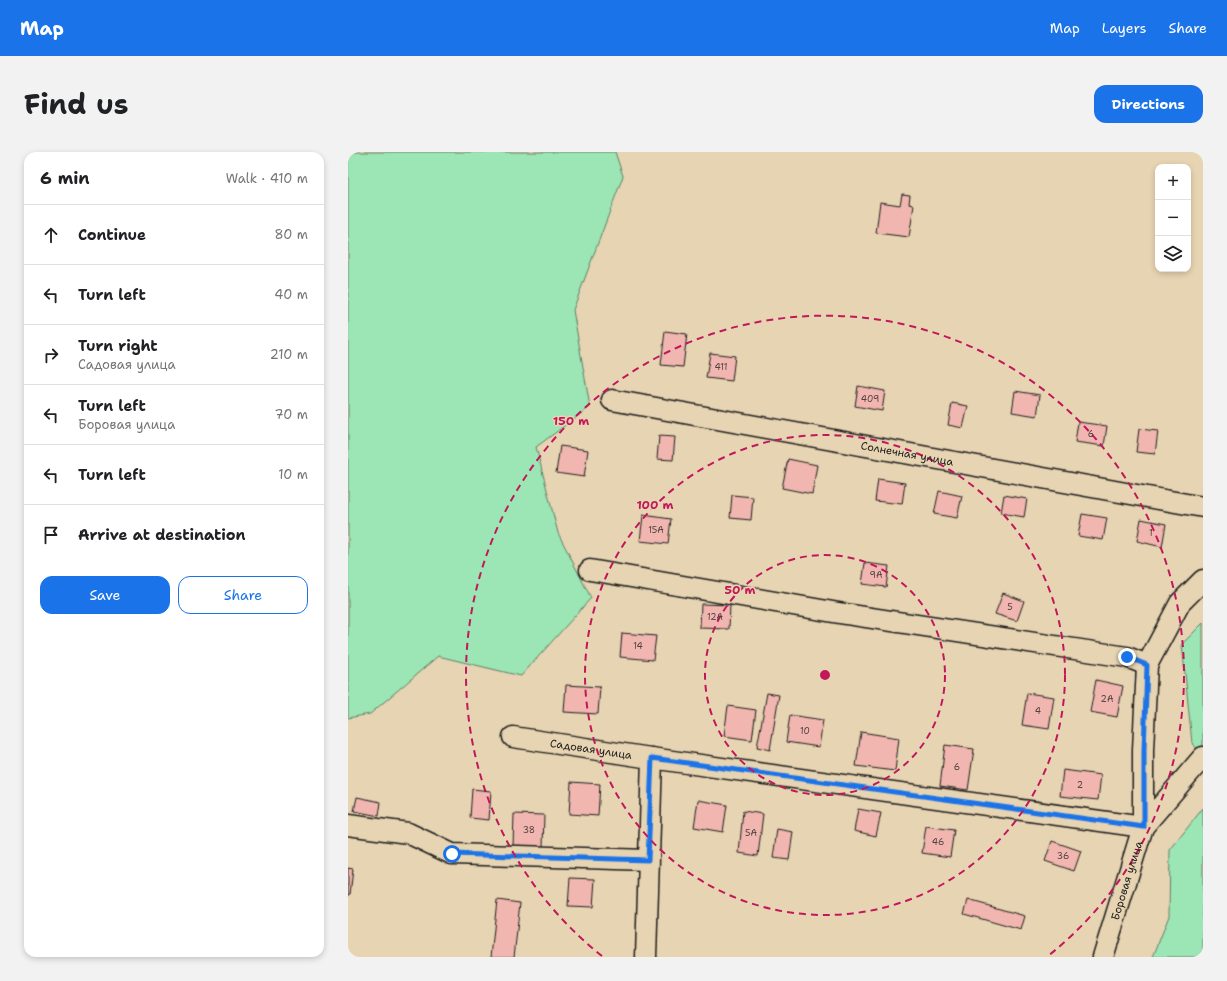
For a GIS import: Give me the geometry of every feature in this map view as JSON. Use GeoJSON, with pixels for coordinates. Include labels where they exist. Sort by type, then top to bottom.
{"type":"FeatureCollection","features":[{"type":"Feature","properties":{"kind":"street","name":"Солнечная улица"},"geometry":{"type":"LineString","coordinates":[[612,400],[1203,507]]}},
{"type":"Feature","properties":{"kind":"street"},"geometry":{"type":"LineString","coordinates":[[590,570],[839,613],[1127,657],[1147,665]]}},
{"type":"Feature","properties":{"kind":"street","name":"Боровая улица"},"geometry":{"type":"LineString","coordinates":[[1103,957],[1144,827],[1144,750],[1147,665],[1180,603],[1203,580]]}},
{"type":"Feature","properties":{"kind":"street","name":"Садовая улица"},"geometry":{"type":"LineString","coordinates":[[514,737],[652,758],[1144,827]]}},
{"type":"Feature","properties":{"kind":"street"},"geometry":{"type":"LineString","coordinates":[[1144,827],[1203,757]]}},
{"type":"Feature","properties":{"kind":"street"},"geometry":{"type":"LineString","coordinates":[[646,957],[652,758]]}},
{"type":"Feature","properties":{"kind":"street"},"geometry":{"type":"LineString","coordinates":[[348,825],[408,833],[452,854],[648,860]]}},
{"type":"Feature","properties":{"kind":"green space"},"geometry":{"type":"Polygon","coordinates":[[[348,152],[615,152],[623,176],[573,310],[590,407],[536,447],[558,533],[591,598],[521,676],[438,656],[370,714],[348,718],[348,152]]]}},
{"type":"Feature","properties":{"kind":"green space"},"geometry":{"type":"Polygon","coordinates":[[[1203,623],[1203,755],[1192,743],[1182,644],[1203,623]]]}},
{"type":"Feature","properties":{"kind":"green space"},"geometry":{"type":"Polygon","coordinates":[[[1203,808],[1203,957],[1153,957],[1169,916],[1170,850],[1203,808]]]}},
{"type":"Feature","properties":{"kind":"building"},"geometry":{"type":"Polygon","coordinates":[[[902,194],[910,195],[909,204],[914,205],[909,237],[876,233],[880,202],[900,205],[902,194]]]}},
{"type":"Feature","properties":{"kind":"building"},"geometry":{"type":"Polygon","coordinates":[[[665,331],[687,334],[683,367],[661,365],[665,331]]]}},
{"type":"Feature","properties":{"kind":"building"},"geometry":{"type":"Polygon","coordinates":[[[710,353],[735,356],[732,381],[706,378],[710,353]]]}},
{"type":"Feature","properties":{"kind":"building"},"geometry":{"type":"Polygon","coordinates":[[[858,386],[885,391],[882,411],[855,406],[858,386]]]}},
{"type":"Feature","properties":{"kind":"building"},"geometry":{"type":"Polygon","coordinates":[[[1015,391],[1040,395],[1037,416],[1012,412],[1015,391]]]}},
{"type":"Feature","properties":{"kind":"building"},"geometry":{"type":"Polygon","coordinates":[[[952,403],[968,406],[963,428],[948,425],[952,403]]]}},
{"type":"Feature","properties":{"kind":"building"},"geometry":{"type":"Polygon","coordinates":[[[1078,422],[1107,426],[1104,446],[1075,442],[1078,422]]]}},
{"type":"Feature","properties":{"kind":"building"},"geometry":{"type":"Polygon","coordinates":[[[1139,429],[1158,431],[1155,454],[1136,452],[1139,429]]]}},
{"type":"Feature","properties":{"kind":"building"},"geometry":{"type":"Polygon","coordinates":[[[659,436],[675,437],[673,460],[657,459],[659,436]]]}},
{"type":"Feature","properties":{"kind":"building"},"geometry":{"type":"Polygon","coordinates":[[[560,446],[588,450],[584,477],[556,473],[560,446]]]}},
{"type":"Feature","properties":{"kind":"building"},"geometry":{"type":"Polygon","coordinates":[[[788,459],[817,465],[812,494],[782,488],[788,459]]]}},
{"type":"Feature","properties":{"kind":"building"},"geometry":{"type":"Polygon","coordinates":[[[878,479],[905,483],[902,504],[875,501],[878,479]]]}},
{"type":"Feature","properties":{"kind":"building"},"geometry":{"type":"Polygon","coordinates":[[[939,491],[962,496],[957,518],[934,514],[939,491]]]}},
{"type":"Feature","properties":{"kind":"building"},"geometry":{"type":"Polygon","coordinates":[[[732,495],[753,497],[751,520],[730,518],[732,495]]]}},
{"type":"Feature","properties":{"kind":"building"},"geometry":{"type":"Polygon","coordinates":[[[1004,495],[1027,499],[1024,517],[1001,513],[1004,495]]]}},
{"type":"Feature","properties":{"kind":"building"},"geometry":{"type":"Polygon","coordinates":[[[1082,514],[1107,518],[1103,540],[1078,536],[1082,514]]]}},
{"type":"Feature","properties":{"kind":"building"},"geometry":{"type":"Polygon","coordinates":[[[643,515],[671,519],[668,544],[640,541],[643,515]]]}},
{"type":"Feature","properties":{"kind":"building"},"geometry":{"type":"Polygon","coordinates":[[[1141,519],[1166,524],[1162,547],[1137,541],[1141,519]]]}},
{"type":"Feature","properties":{"kind":"building"},"geometry":{"type":"Polygon","coordinates":[[[865,563],[889,566],[886,587],[862,584],[865,563]]]}},
{"type":"Feature","properties":{"kind":"building"},"geometry":{"type":"Polygon","coordinates":[[[1003,593],[1024,601],[1017,621],[995,614],[1003,593]]]}},
{"type":"Feature","properties":{"kind":"building"},"geometry":{"type":"Polygon","coordinates":[[[701,604],[730,605],[729,629],[700,628],[701,604]]]}},
{"type":"Feature","properties":{"kind":"building"},"geometry":{"type":"Polygon","coordinates":[[[622,633],[656,636],[653,660],[620,657],[622,633]]]}},
{"type":"Feature","properties":{"kind":"building"},"geometry":{"type":"Polygon","coordinates":[[[1096,680],[1123,686],[1117,717],[1090,712],[1096,680]]]}},
{"type":"Feature","properties":{"kind":"building"},"geometry":{"type":"Polygon","coordinates":[[[566,685],[600,687],[598,714],[564,712],[566,685]]]}},
{"type":"Feature","properties":{"kind":"building"},"geometry":{"type":"Polygon","coordinates":[[[767,693],[779,695],[770,750],[757,747],[767,693]]]}},
{"type":"Feature","properties":{"kind":"building"},"geometry":{"type":"Polygon","coordinates":[[[1027,693],[1054,697],[1049,729],[1022,725],[1027,693]]]}},
{"type":"Feature","properties":{"kind":"building"},"geometry":{"type":"Polygon","coordinates":[[[728,706],[756,710],[752,740],[724,736],[728,706]]]}},
{"type":"Feature","properties":{"kind":"building"},"geometry":{"type":"Polygon","coordinates":[[[790,715],[823,720],[819,747],[786,742],[790,715]]]}},
{"type":"Feature","properties":{"kind":"building"},"geometry":{"type":"Polygon","coordinates":[[[861,732],[899,738],[895,771],[856,766],[861,732]]]}},
{"type":"Feature","properties":{"kind":"building"},"geometry":{"type":"Polygon","coordinates":[[[945,745],[974,749],[968,790],[940,786],[945,745]]]}},
{"type":"Feature","properties":{"kind":"building"},"geometry":{"type":"Polygon","coordinates":[[[1063,770],[1101,775],[1098,800],[1060,796],[1063,770]]]}},
{"type":"Feature","properties":{"kind":"building"},"geometry":{"type":"Polygon","coordinates":[[[571,782],[600,784],[598,816],[569,814],[571,782]]]}},
{"type":"Feature","properties":{"kind":"building"},"geometry":{"type":"Polygon","coordinates":[[[472,789],[491,791],[489,820],[470,818],[472,789]]]}},
{"type":"Feature","properties":{"kind":"building"},"geometry":{"type":"Polygon","coordinates":[[[357,797],[381,802],[379,816],[354,811],[357,797]]]}},
{"type":"Feature","properties":{"kind":"building"},"geometry":{"type":"Polygon","coordinates":[[[698,800],[727,805],[723,832],[694,827],[698,800]]]}},
{"type":"Feature","properties":{"kind":"building"},"geometry":{"type":"Polygon","coordinates":[[[858,809],[881,813],[876,836],[854,831],[858,809]]]}},
{"type":"Feature","properties":{"kind":"building"},"geometry":{"type":"Polygon","coordinates":[[[743,811],[763,814],[758,856],[739,853],[743,811]]]}},
{"type":"Feature","properties":{"kind":"building"},"geometry":{"type":"Polygon","coordinates":[[[514,814],[544,815],[543,847],[513,846],[514,814]]]}},
{"type":"Feature","properties":{"kind":"building"},"geometry":{"type":"Polygon","coordinates":[[[926,826],[954,830],[950,857],[922,853],[926,826]]]}},
{"type":"Feature","properties":{"kind":"building"},"geometry":{"type":"Polygon","coordinates":[[[777,829],[793,832],[789,860],[773,858],[777,829]]]}},
{"type":"Feature","properties":{"kind":"building"},"geometry":{"type":"Polygon","coordinates":[[[1052,841],[1081,851],[1074,871],[1045,861],[1052,841]]]}},
{"type":"Feature","properties":{"kind":"building"},"geometry":{"type":"Polygon","coordinates":[[[348,868],[353,869],[350,895],[348,895],[348,868]]]}},
{"type":"Feature","properties":{"kind":"building"},"geometry":{"type":"Polygon","coordinates":[[[570,878],[595,879],[593,907],[568,906],[570,878]]]}},
{"type":"Feature","properties":{"kind":"building"},"geometry":{"type":"Polygon","coordinates":[[[497,900],[520,903],[514,957],[491,957],[497,900]]]}},
{"type":"Feature","properties":{"kind":"building"},"geometry":{"type":"Polygon","coordinates":[[[968,900],[1025,916],[1021,930],[964,914],[968,900]]]}},
{"type":"Feature","properties":{"kind":"route"},"geometry":{"type":"LineString","coordinates":[[452,854],[648,860],[652,758],[1144,827],[1144,750],[1147,665],[1127,657]]}}]}
